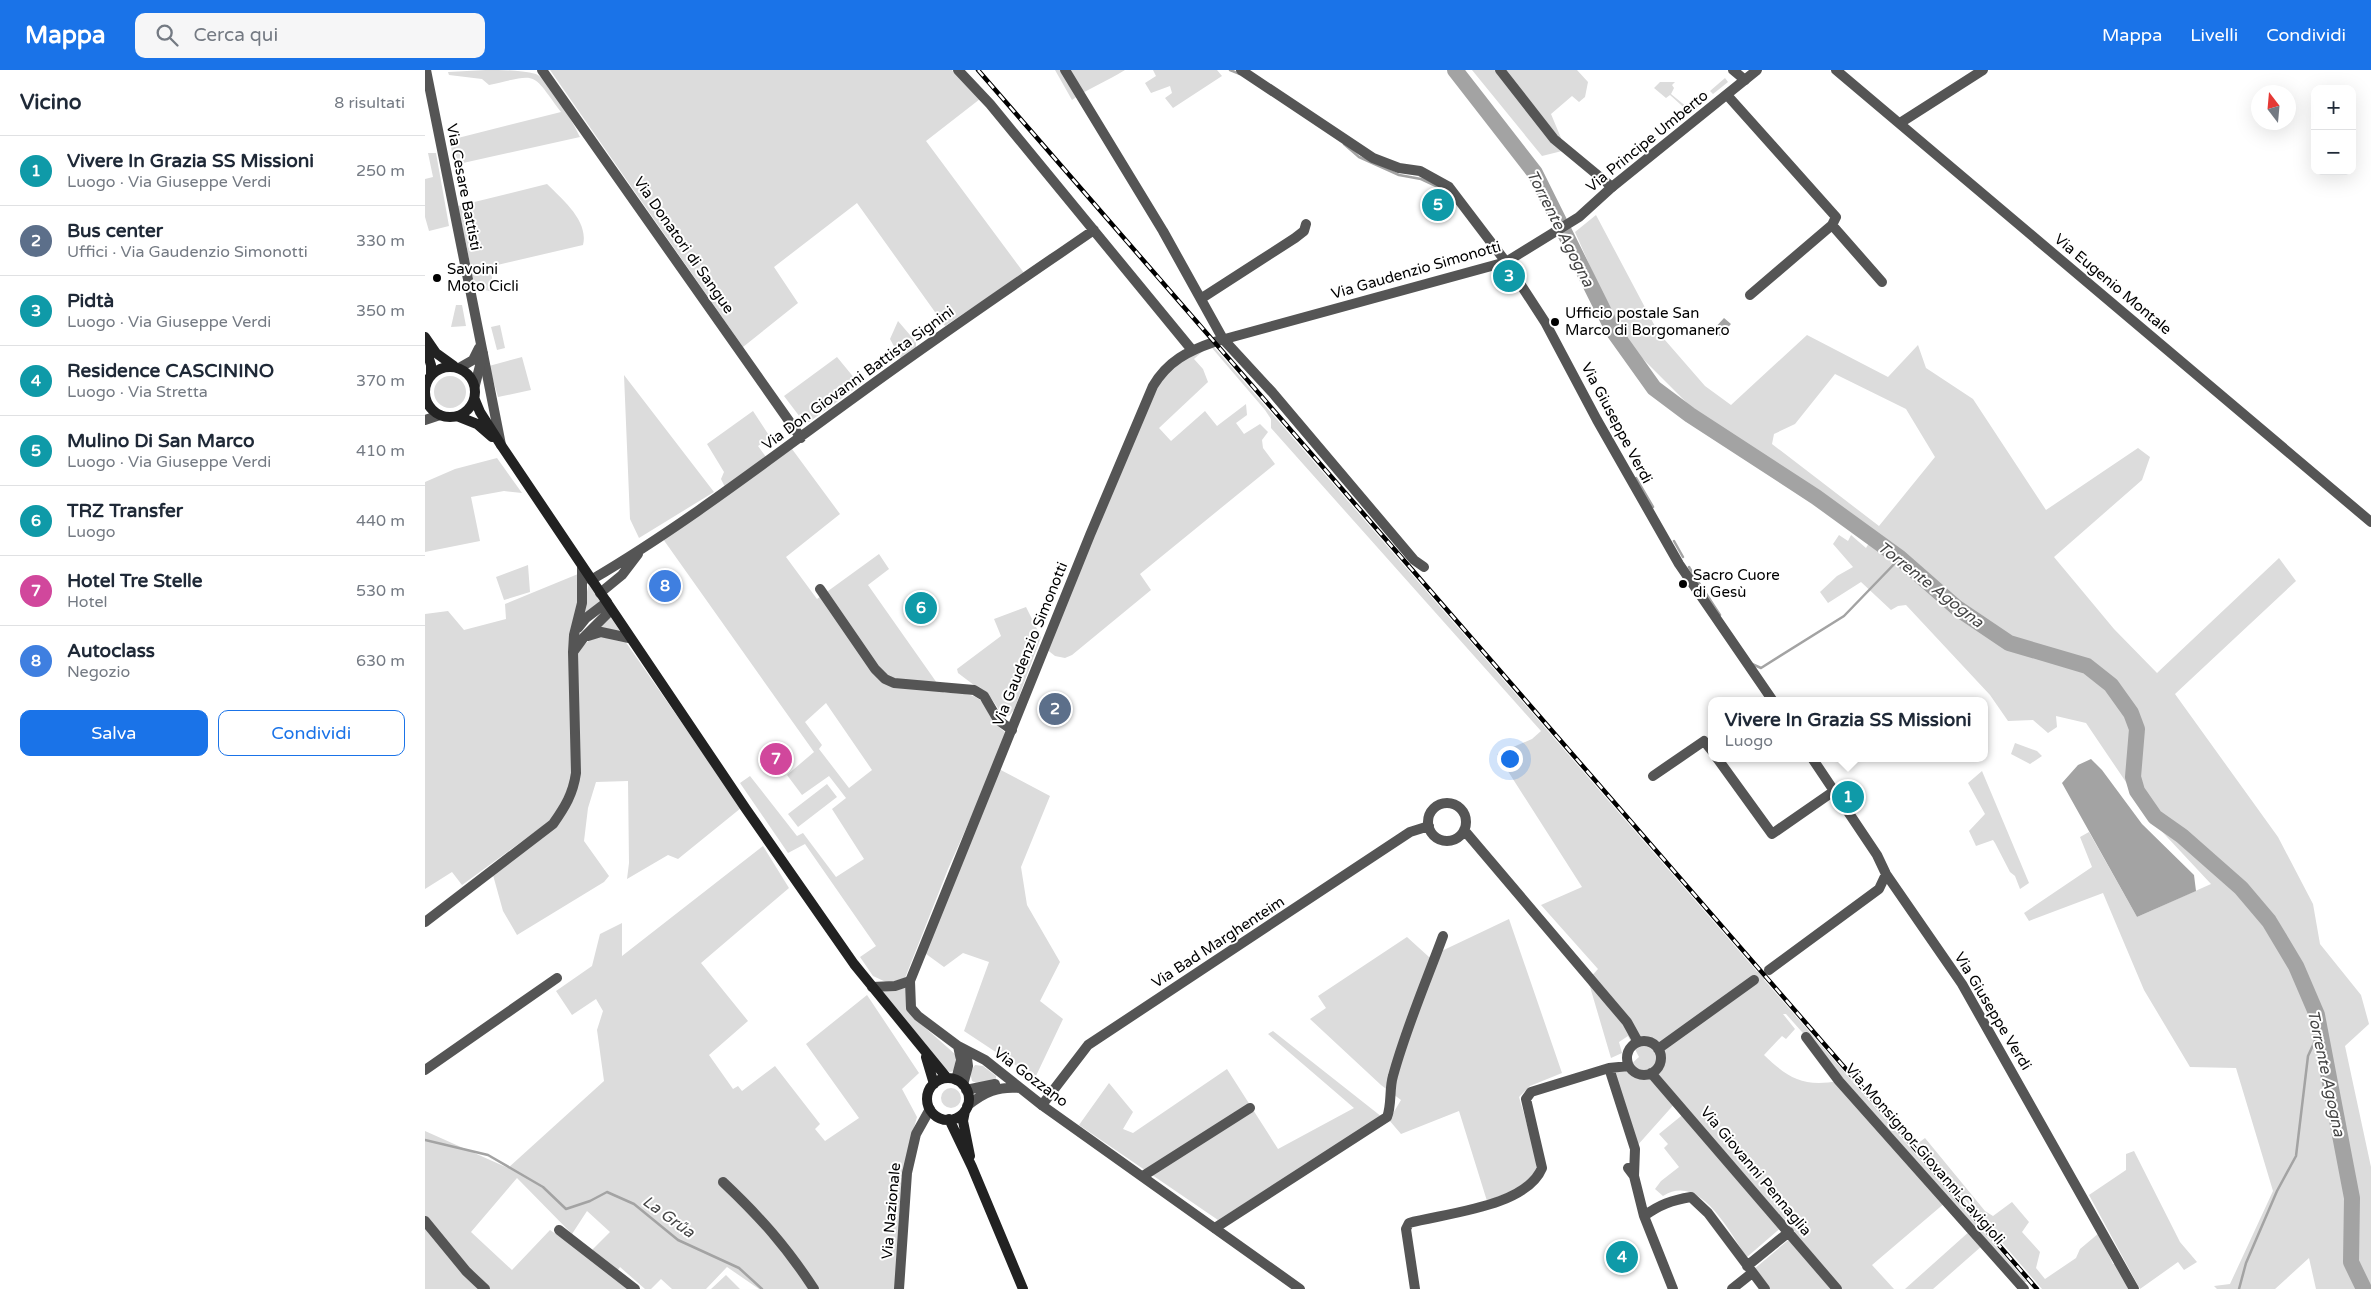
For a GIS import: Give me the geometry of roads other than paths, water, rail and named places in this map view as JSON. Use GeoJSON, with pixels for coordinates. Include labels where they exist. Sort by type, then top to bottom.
{"type":"FeatureCollection","features":[{"type":"Feature","properties":{"kind":"main road"},"geometry":{"type":"LineString","coordinates":[[425,337],[436,353],[469,374],[475,385],[475,400],[479,412],[629,638],[771,846],[871,986],[921,1047],[958,1083],[966,1108],[963,1120],[972,1167]]}},
{"type":"Feature","properties":{"kind":"main road"},"geometry":{"type":"LineString","coordinates":[[425,346],[431,365],[431,375]]}},
{"type":"Feature","properties":{"kind":"main road"},"geometry":{"type":"LineString","coordinates":[[456,367],[441,368],[431,375],[426,384],[425,397],[430,407],[440,415],[457,416],[477,424],[501,445]]}},
{"type":"Feature","properties":{"kind":"main road"},"geometry":{"type":"LineString","coordinates":[[457,416],[468,410],[475,400]]}},
{"type":"Feature","properties":{"kind":"main road"},"geometry":{"type":"LineString","coordinates":[[921,1047],[929,1064],[933,1084],[928,1093],[930,1109],[938,1117],[949,1119],[960,1115],[966,1108]]}},
{"type":"Feature","properties":{"kind":"main road"},"geometry":{"type":"LineString","coordinates":[[933,1084],[958,1083]]}},
{"type":"Feature","properties":{"kind":"main road"},"geometry":{"type":"LineString","coordinates":[[949,1119],[972,1167],[1023,1289]]}},
{"type":"Feature","properties":{"kind":"street","name":"Via Cesare Battisti"},"geometry":{"type":"LineString","coordinates":[[426,70],[501,445]]}},
{"type":"Feature","properties":{"kind":"street","name":"Via Donatori di Sangue"},"geometry":{"type":"LineString","coordinates":[[542,70],[801,438]]}},
{"type":"Feature","properties":{"kind":"street"},"geometry":{"type":"LineString","coordinates":[[958,70],[989,104],[1192,350]]}},
{"type":"Feature","properties":{"kind":"street"},"geometry":{"type":"LineString","coordinates":[[1065,70],[1201,298],[1223,339],[1272,392],[1414,560],[1424,567]]}},
{"type":"Feature","properties":{"kind":"street","name":"Via Giuseppe Verdi"},"geometry":{"type":"LineString","coordinates":[[1241,70],[1373,158],[1399,168],[1420,172],[1449,188],[1506,262],[1556,339],[1601,428],[1679,564],[1770,697]]}},
{"type":"Feature","properties":{"kind":"street"},"geometry":{"type":"LineString","coordinates":[[1499,70],[1553,139],[1612,187]]}},
{"type":"Feature","properties":{"kind":"street"},"geometry":{"type":"LineString","coordinates":[[1733,70],[1745,80]]}},
{"type":"Feature","properties":{"kind":"street","name":"Via Principe Umberto"},"geometry":{"type":"LineString","coordinates":[[1579,217],[1612,187],[1757,70]]}},
{"type":"Feature","properties":{"kind":"street","name":"Via Eugenio Montale"},"geometry":{"type":"LineString","coordinates":[[1836,70],[2371,522]]}},
{"type":"Feature","properties":{"kind":"street"},"geometry":{"type":"LineString","coordinates":[[1900,123],[1983,70]]}},
{"type":"Feature","properties":{"kind":"street"},"geometry":{"type":"LineString","coordinates":[[1727,94],[1836,217],[1832,225],[1750,295]]}},
{"type":"Feature","properties":{"kind":"street","name":"Via Gaudenzio Simonotti"},"geometry":{"type":"LineString","coordinates":[[910,996],[910,981],[1090,535],[1153,386],[1169,365],[1192,350],[1223,339],[1506,262],[1579,217]]}},
{"type":"Feature","properties":{"kind":"street"},"geometry":{"type":"LineString","coordinates":[[1201,298],[1295,238],[1303,231],[1306,224]]}},
{"type":"Feature","properties":{"kind":"street"},"geometry":{"type":"LineString","coordinates":[[1832,225],[1882,282]]}},
{"type":"Feature","properties":{"kind":"street","name":"Via Don Giovanni Battista Signini"},"geometry":{"type":"LineString","coordinates":[[591,580],[640,551],[801,438],[967,317],[1094,230]]}},
{"type":"Feature","properties":{"kind":"street"},"geometry":{"type":"LineString","coordinates":[[456,367],[469,364],[476,357],[480,340]]}},
{"type":"Feature","properties":{"kind":"street","name":"Via Cesare Battisti"},"geometry":{"type":"LineString","coordinates":[[475,385],[483,354]]}},
{"type":"Feature","properties":{"kind":"street"},"geometry":{"type":"LineString","coordinates":[[425,420],[440,415]]}},
{"type":"Feature","properties":{"kind":"street","name":"Via Don Giovanni Battista Signini"},"geometry":{"type":"LineString","coordinates":[[600,593],[622,575],[640,551]]}},
{"type":"Feature","properties":{"kind":"street"},"geometry":{"type":"LineString","coordinates":[[425,922],[553,824],[567,805],[573,790],[575,773],[573,652],[574,635],[582,603],[582,568]]}},
{"type":"Feature","properties":{"kind":"street"},"geometry":{"type":"LineString","coordinates":[[820,589],[875,669],[885,680],[894,683],[974,690],[984,696],[997,720],[1012,730]]}},
{"type":"Feature","properties":{"kind":"street"},"geometry":{"type":"LineString","coordinates":[[576,629],[585,618],[609,606]]}},
{"type":"Feature","properties":{"kind":"street"},"geometry":{"type":"LineString","coordinates":[[573,652],[609,606]]}},
{"type":"Feature","properties":{"kind":"street"},"geometry":{"type":"LineString","coordinates":[[580,643],[594,633],[601,632],[629,638]]}},
{"type":"Feature","properties":{"kind":"street"},"geometry":{"type":"LineString","coordinates":[[1653,776],[1704,741],[1708,746]]}},
{"type":"Feature","properties":{"kind":"street"},"geometry":{"type":"LineString","coordinates":[[1720,762],[1772,834],[1834,791]]}},
{"type":"Feature","properties":{"kind":"street","name":"Via Giuseppe Verdi"},"geometry":{"type":"LineString","coordinates":[[1815,762],[1877,855],[1886,874],[1962,984],[2133,1289]]}},
{"type":"Feature","properties":{"kind":"street"},"geometry":{"type":"LineString","coordinates":[[1449,803],[1455,805],[1464,813],[1466,818],[1464,830],[1455,839],[1442,840],[1432,832],[1429,826],[1433,809],[1449,803]]}},
{"type":"Feature","properties":{"kind":"street","name":"Via Bad Marghenteim"},"geometry":{"type":"LineString","coordinates":[[1042,1105],[1088,1045],[1410,832],[1429,826]]}},
{"type":"Feature","properties":{"kind":"street"},"geometry":{"type":"LineString","coordinates":[[1464,830],[1627,1022],[1638,1042]]}},
{"type":"Feature","properties":{"kind":"street"},"geometry":{"type":"LineString","coordinates":[[1769,970],[1879,889],[1886,874]]}},
{"type":"Feature","properties":{"kind":"street"},"geometry":{"type":"LineString","coordinates":[[1215,1228],[1387,1117],[1390,1110],[1388,1102],[1393,1075],[1443,936]]}},
{"type":"Feature","properties":{"kind":"street"},"geometry":{"type":"LineString","coordinates":[[425,1070],[557,978]]}},
{"type":"Feature","properties":{"kind":"street"},"geometry":{"type":"LineString","coordinates":[[871,986],[895,986],[910,981]]}},
{"type":"Feature","properties":{"kind":"street"},"geometry":{"type":"LineString","coordinates":[[1658,1049],[1753,981]]}},
{"type":"Feature","properties":{"kind":"street","name":"Via Gozzano"},"geometry":{"type":"LineString","coordinates":[[910,996],[911,1008],[918,1016],[962,1048],[985,1060],[1042,1105],[1300,1289]]}},
{"type":"Feature","properties":{"kind":"street","name":"Via Monsignor Giovanni Cavigioli"},"geometry":{"type":"LineString","coordinates":[[1806,1037],[1839,1081],[2024,1289]]}},
{"type":"Feature","properties":{"kind":"street"},"geometry":{"type":"LineString","coordinates":[[1638,1042],[1649,1042],[1658,1049],[1661,1059],[1656,1070],[1651,1073],[1637,1073],[1629,1066],[1627,1060],[1629,1050],[1638,1042]]}},
{"type":"Feature","properties":{"kind":"street"},"geometry":{"type":"LineString","coordinates":[[958,1083],[968,1066],[962,1048]]}},
{"type":"Feature","properties":{"kind":"street"},"geometry":{"type":"LineString","coordinates":[[1415,1289],[1406,1229],[1409,1223],[1482,1206],[1529,1186],[1537,1178],[1542,1168],[1526,1098],[1531,1092],[1609,1068],[1629,1066]]}},
{"type":"Feature","properties":{"kind":"street"},"geometry":{"type":"LineString","coordinates":[[1609,1068],[1635,1149],[1631,1172],[1644,1216],[1673,1289]]}},
{"type":"Feature","properties":{"kind":"street","name":"Via Giovanni Pennaglia"},"geometry":{"type":"LineString","coordinates":[[1651,1073],[1837,1289]]}},
{"type":"Feature","properties":{"kind":"street"},"geometry":{"type":"LineString","coordinates":[[958,1083],[1009,1083],[1020,1088]]}},
{"type":"Feature","properties":{"kind":"street"},"geometry":{"type":"LineString","coordinates":[[966,1108],[991,1090],[1006,1087],[1020,1088]]}},
{"type":"Feature","properties":{"kind":"street"},"geometry":{"type":"LineString","coordinates":[[1143,1176],[1249,1108]]}},
{"type":"Feature","properties":{"kind":"street","name":"Via Nazionale"},"geometry":{"type":"LineString","coordinates":[[899,1289],[907,1172],[916,1134],[930,1109]]}},
{"type":"Feature","properties":{"kind":"street"},"geometry":{"type":"LineString","coordinates":[[723,1182],[767,1224],[795,1259],[814,1289]]}},
{"type":"Feature","properties":{"kind":"street"},"geometry":{"type":"LineString","coordinates":[[1644,1216],[1659,1205],[1691,1197],[1708,1213],[1765,1289]]}},
{"type":"Feature","properties":{"kind":"street"},"geometry":{"type":"LineString","coordinates":[[425,1221],[466,1271],[485,1289]]}},
{"type":"Feature","properties":{"kind":"street"},"geometry":{"type":"LineString","coordinates":[[559,1230],[635,1289]]}},
{"type":"Feature","properties":{"kind":"street"},"geometry":{"type":"LineString","coordinates":[[1731,1289],[1789,1232]]}},
{"type":"Feature","properties":{"kind":"waterway"},"geometry":{"type":"LineString","coordinates":[[1230,70],[1240,74]]}},
{"type":"Feature","properties":{"kind":"waterway","name":"Torrente Agogna"},"geometry":{"type":"LineString","coordinates":[[1455,70],[1535,173],[1614,332],[1654,388],[1690,415],[1816,497],[1900,558],[1957,608],[2009,643],[2087,666],[2111,685],[2131,713],[2137,729],[2133,777],[2137,791],[2155,817],[2182,836],[2241,888],[2269,921],[2296,966],[2317,1015],[2352,1198],[2351,1262],[2364,1289]]}},
{"type":"Feature","properties":{"kind":"waterway"},"geometry":{"type":"LineString","coordinates":[[1344,144],[1359,157],[1399,175],[1421,179],[1436,186],[1451,198]]}},
{"type":"Feature","properties":{"kind":"waterway"},"geometry":{"type":"LineString","coordinates":[[1636,478],[1653,507]]}},
{"type":"Feature","properties":{"kind":"waterway"},"geometry":{"type":"LineString","coordinates":[[1674,541],[1683,557]]}},
{"type":"Feature","properties":{"kind":"waterway"},"geometry":{"type":"LineString","coordinates":[[1752,664],[1761,668],[1844,616],[1900,558]]}},
{"type":"Feature","properties":{"kind":"waterway"},"geometry":{"type":"LineString","coordinates":[[1689,567],[1695,577]]}},
{"type":"Feature","properties":{"kind":"waterway"},"geometry":{"type":"LineString","coordinates":[[1699,583],[1720,615]]}},
{"type":"Feature","properties":{"kind":"waterway"},"geometry":{"type":"LineString","coordinates":[[2239,1289],[2246,1263],[2277,1191],[2296,1156],[2308,1056],[2320,1030]]}},
{"type":"Feature","properties":{"kind":"waterway","name":"La Grűa"},"geometry":{"type":"LineString","coordinates":[[425,1140],[488,1155],[543,1187],[566,1209],[590,1201],[607,1192],[634,1204],[678,1240],[739,1268],[762,1289]]}},
{"type":"Feature","properties":{"kind":"tunnel"},"geometry":{"type":"LineString","coordinates":[[1754,980],[1769,970]]}},
{"type":"Feature","properties":{"kind":"railway"},"geometry":{"type":"LineString","coordinates":[[978,70],[2037,1289]]}},
{"type":"Feature","properties":{"kind":"place","name":"Mulino Di San Marco"},"geometry":{"type":"Point","coordinates":[1438,205]}},
{"type":"Feature","properties":{"kind":"place","name":"Pidtà"},"geometry":{"type":"Point","coordinates":[1509,276]}},
{"type":"Feature","properties":{"kind":"place","name":"Savoini Moto Cicli"},"geometry":{"type":"Point","coordinates":[437,278]}},
{"type":"Feature","properties":{"kind":"place","name":"Ufficio postale San Marco di Borgomanero"},"geometry":{"type":"Point","coordinates":[1555,322]}},
{"type":"Feature","properties":{"kind":"place","name":"Sacro Cuore di Gesù"},"geometry":{"type":"Point","coordinates":[1683,584]}},
{"type":"Feature","properties":{"kind":"place","name":"Autoclass"},"geometry":{"type":"Point","coordinates":[665,586]}},
{"type":"Feature","properties":{"kind":"place","name":"TRZ Transfer"},"geometry":{"type":"Point","coordinates":[921,608]}},
{"type":"Feature","properties":{"kind":"place","name":"Bus center"},"geometry":{"type":"Point","coordinates":[1055,709]}},
{"type":"Feature","properties":{"kind":"place","name":"Hotel Tre Stelle"},"geometry":{"type":"Point","coordinates":[776,759]}},
{"type":"Feature","properties":{"kind":"place","name":"Vivere In Grazia SS Missioni"},"geometry":{"type":"Point","coordinates":[1848,797]}},
{"type":"Feature","properties":{"kind":"place","name":"Residence CASCININO"},"geometry":{"type":"Point","coordinates":[1622,1257]}}]}
